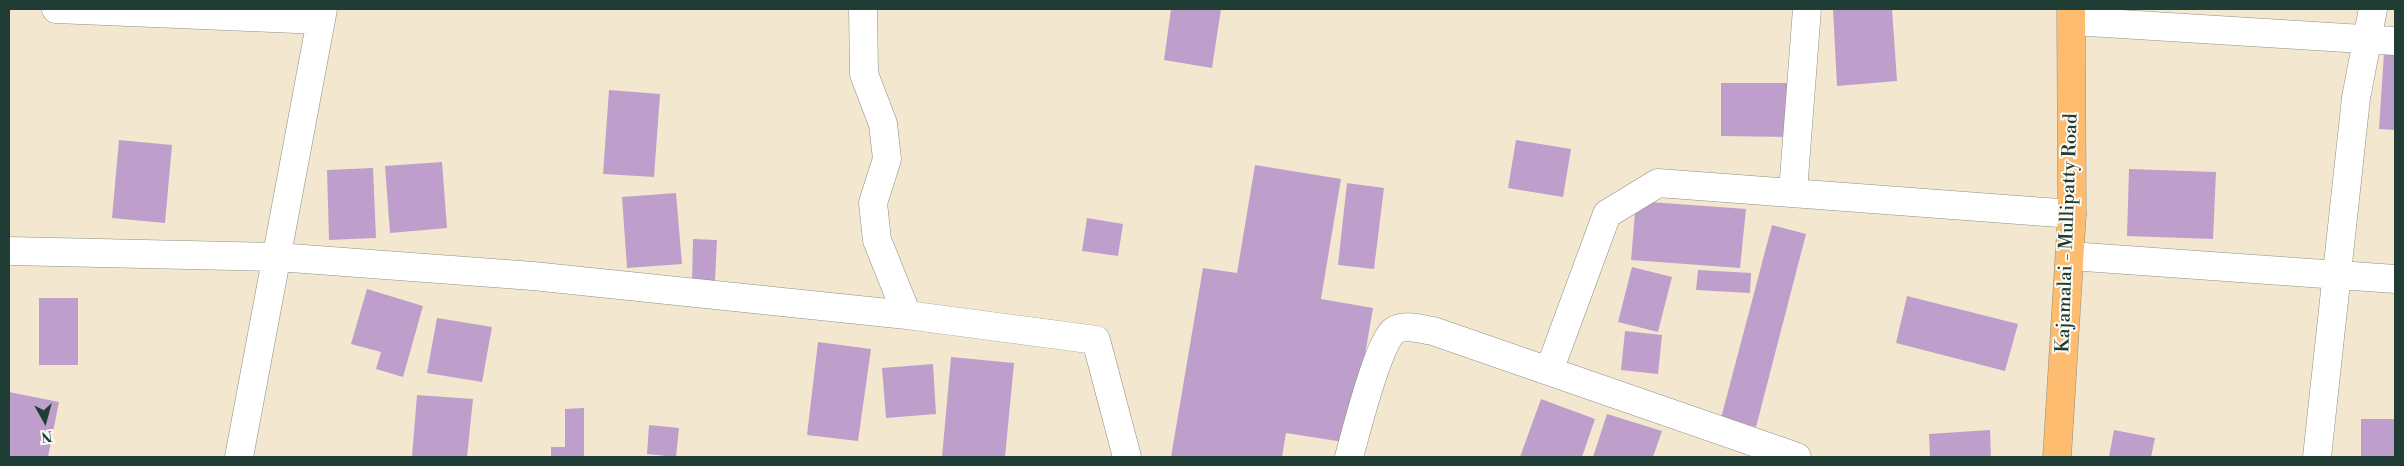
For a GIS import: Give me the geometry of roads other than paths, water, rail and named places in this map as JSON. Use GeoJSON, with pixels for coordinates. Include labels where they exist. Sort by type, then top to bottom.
{"type":"FeatureCollection","features":[{"type":"Feature","properties":{"kind":"main road","name":"Kajamalai - Mullipatty Road"},"geometry":{"type":"LineString","coordinates":[[2057,457],[2072,214],[2072,15]]}},
{"type":"Feature","properties":{"kind":"street"},"geometry":{"type":"LineString","coordinates":[[56,9],[322,15],[239,457]]}},
{"type":"Feature","properties":{"kind":"street"},"geometry":{"type":"LineString","coordinates":[[863,9],[864,74],[883,124],[887,159],[873,203],[877,240],[907,315]]}},
{"type":"Feature","properties":{"kind":"street"},"geometry":{"type":"LineString","coordinates":[[1793,191],[1807,9]]}},
{"type":"Feature","properties":{"kind":"street"},"geometry":{"type":"LineString","coordinates":[[2317,457],[2356,98],[2373,9]]}},
{"type":"Feature","properties":{"kind":"street"},"geometry":{"type":"LineString","coordinates":[[2072,15],[2395,41]]}},
{"type":"Feature","properties":{"kind":"street"},"geometry":{"type":"LineString","coordinates":[[1549,371],[1607,214],[1658,182],[2072,214]]}},
{"type":"Feature","properties":{"kind":"street"},"geometry":{"type":"LineString","coordinates":[[9,251],[277,257],[533,276],[907,315],[1096,340],[1127,457]]}},
{"type":"Feature","properties":{"kind":"street"},"geometry":{"type":"LineString","coordinates":[[2070,256],[2395,279]]}},
{"type":"Feature","properties":{"kind":"street"},"geometry":{"type":"LineString","coordinates":[[1349,457],[1382,347],[1393,331],[1406,326],[1433,331],[1798,457]]}}]}
